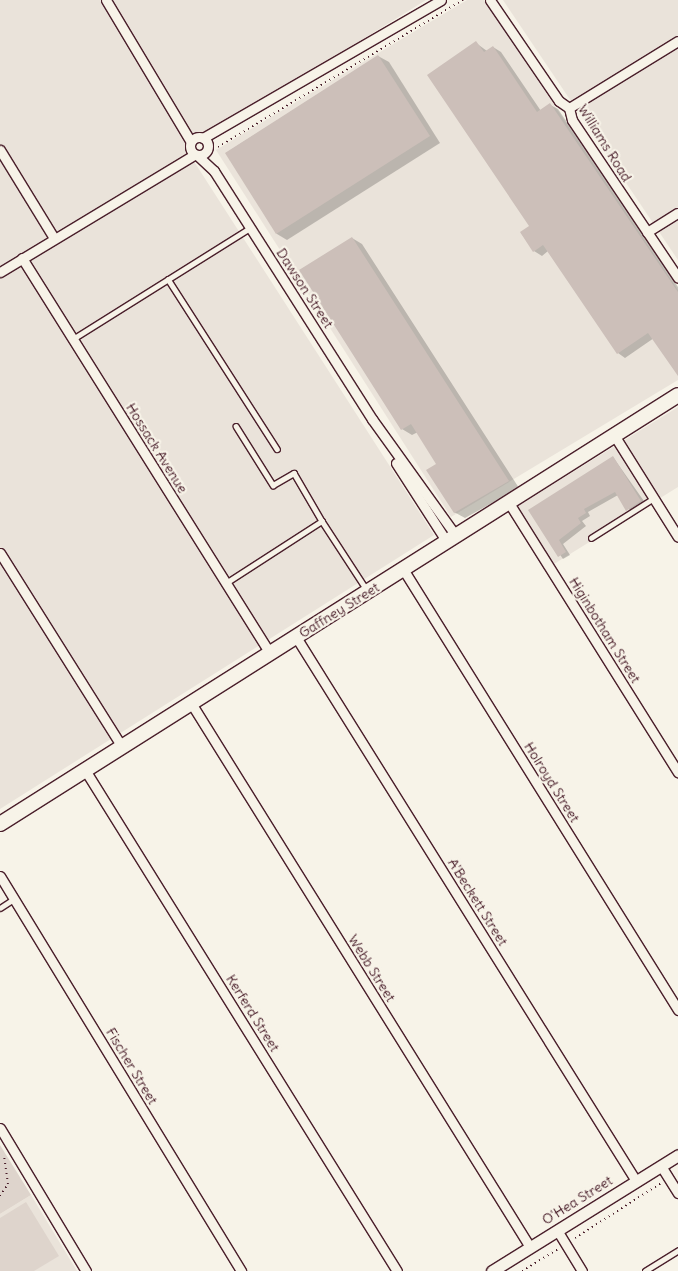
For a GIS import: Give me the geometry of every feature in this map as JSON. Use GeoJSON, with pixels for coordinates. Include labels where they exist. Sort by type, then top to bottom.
{"type":"FeatureCollection","features":[{"type":"Feature","properties":{"kind":"main road","name":"Gaffney Street"},"geometry":{"type":"LineString","coordinates":[[0,824],[678,395]]}},
{"type":"Feature","properties":{"kind":"street","name":"Dawson Street"},"geometry":{"type":"LineString","coordinates":[[106,0],[372,419],[451,539]]}},
{"type":"Feature","properties":{"kind":"street"},"geometry":{"type":"LineString","coordinates":[[0,272],[180,160],[226,129],[442,0]]}},
{"type":"Feature","properties":{"kind":"street","name":"Williams Road"},"geometry":{"type":"LineString","coordinates":[[490,0],[559,101],[569,108],[572,120],[678,278]]}},
{"type":"Feature","properties":{"kind":"street"},"geometry":{"type":"LineString","coordinates":[[569,108],[678,41]]}},
{"type":"Feature","properties":{"kind":"street"},"geometry":{"type":"LineString","coordinates":[[0,150],[54,238]]}},
{"type":"Feature","properties":{"kind":"street"},"geometry":{"type":"LineString","coordinates":[[648,232],[678,213]]}},
{"type":"Feature","properties":{"kind":"street","name":"Hossack Avenue"},"geometry":{"type":"LineString","coordinates":[[22,258],[270,653]]}},
{"type":"Feature","properties":{"kind":"street"},"geometry":{"type":"LineString","coordinates":[[614,436],[678,537]]}},
{"type":"Feature","properties":{"kind":"street","name":"Higinbotham Street"},"geometry":{"type":"LineString","coordinates":[[509,502],[678,772]]}},
{"type":"Feature","properties":{"kind":"street"},"geometry":{"type":"LineString","coordinates":[[0,554],[122,747]]}},
{"type":"Feature","properties":{"kind":"street","name":"Holroyd Street"},"geometry":{"type":"LineString","coordinates":[[403,569],[678,1010]]}},
{"type":"Feature","properties":{"kind":"street","name":"A'Beckett Street"},"geometry":{"type":"LineString","coordinates":[[296,637],[636,1181]]}},
{"type":"Feature","properties":{"kind":"street","name":"Webb Street"},"geometry":{"type":"LineString","coordinates":[[191,703],[530,1247]]}},
{"type":"Feature","properties":{"kind":"street","name":"Kerferd Street"},"geometry":{"type":"LineString","coordinates":[[85,770],[397,1271]]}},
{"type":"Feature","properties":{"kind":"street","name":"Fischer Street"},"geometry":{"type":"LineString","coordinates":[[0,876],[240,1271]]}},
{"type":"Feature","properties":{"kind":"street"},"geometry":{"type":"LineString","coordinates":[[0,1128],[86,1271]]}},
{"type":"Feature","properties":{"kind":"street","name":"O'Hea Street"},"geometry":{"type":"LineString","coordinates":[[492,1271],[678,1155]]}},
{"type":"Feature","properties":{"kind":"street"},"geometry":{"type":"LineString","coordinates":[[661,1166],[678,1193]]}},
{"type":"Feature","properties":{"kind":"street"},"geometry":{"type":"LineString","coordinates":[[557,1230],[582,1271]]}},
{"type":"Feature","properties":{"kind":"lane"},"geometry":{"type":"LineString","coordinates":[[72,339],[250,228]]}},
{"type":"Feature","properties":{"kind":"lane"},"geometry":{"type":"LineString","coordinates":[[168,280],[276,449]]}},
{"type":"Feature","properties":{"kind":"lane"},"geometry":{"type":"LineString","coordinates":[[236,426],[273,485],[294,473],[322,521],[368,592]]}},
{"type":"Feature","properties":{"kind":"lane"},"geometry":{"type":"LineString","coordinates":[[591,538],[654,498]]}},
{"type":"Feature","properties":{"kind":"lane"},"geometry":{"type":"LineString","coordinates":[[226,583],[322,521]]}},
{"type":"Feature","properties":{"kind":"lane"},"geometry":{"type":"LineString","coordinates":[[0,908],[14,899]]}},
{"type":"Feature","properties":{"kind":"lane"},"geometry":{"type":"LineString","coordinates":[[645,1271],[678,1250]]}},
{"type":"Feature","properties":{"kind":"path"},"geometry":{"type":"LineString","coordinates":[[218,147],[463,0]]}},
{"type":"Feature","properties":{"kind":"path"},"geometry":{"type":"LineString","coordinates":[[0,1156],[4,1154],[9,1176],[0,1196]]}},
{"type":"Feature","properties":{"kind":"path"},"geometry":{"type":"LineString","coordinates":[[522,1271],[669,1179]]}},
{"type":"Feature","properties":{"kind":"shaded area"},"geometry":{"type":"Polygon","coordinates":[[[0,0],[426,0],[186,149],[434,535],[0,809],[0,0]]]}},
{"type":"Feature","properties":{"kind":"shaded area"},"geometry":{"type":"Polygon","coordinates":[[[467,0],[484,0],[678,290],[678,380],[451,517],[216,150],[467,0]]]}},
{"type":"Feature","properties":{"kind":"shaded area"},"geometry":{"type":"Polygon","coordinates":[[[503,0],[678,0],[678,260],[503,0]]]}},
{"type":"Feature","properties":{"kind":"shaded area"},"geometry":{"type":"Polygon","coordinates":[[[678,407],[678,487],[554,564],[518,506],[678,407]]]}},
{"type":"Feature","properties":{"kind":"shaded area"},"geometry":{"type":"Polygon","coordinates":[[[0,1145],[31,1195],[0,1214],[0,1145]]]}},
{"type":"Feature","properties":{"kind":"shaded area"},"geometry":{"type":"Polygon","coordinates":[[[31,1195],[77,1271],[0,1271],[0,1214],[31,1195]]]}},
{"type":"Feature","properties":{"kind":"shaded area"},"geometry":{"type":"Polygon","coordinates":[[[26,1202],[59,1256],[34,1271],[0,1271],[0,1218],[26,1202]]]}},
{"type":"Feature","properties":{"kind":"building"},"geometry":{"type":"Polygon","coordinates":[[[476,41],[484,52],[493,46],[537,112],[550,103],[678,292],[678,376],[648,333],[617,354],[543,245],[533,252],[520,232],[529,226],[427,75],[476,41]]]}},
{"type":"Feature","properties":{"kind":"building"},"geometry":{"type":"Polygon","coordinates":[[[378,55],[430,136],[276,234],[225,153],[378,55]]]}},
{"type":"Feature","properties":{"kind":"building"},"geometry":{"type":"Polygon","coordinates":[[[352,237],[509,481],[454,513],[426,470],[436,464],[411,424],[401,430],[299,270],[352,237]]]}},
{"type":"Feature","properties":{"kind":"building"},"geometry":{"type":"Polygon","coordinates":[[[613,456],[641,501],[626,511],[615,492],[584,509],[586,513],[578,518],[581,523],[559,540],[566,552],[558,557],[528,510],[613,456]]]}}]}
